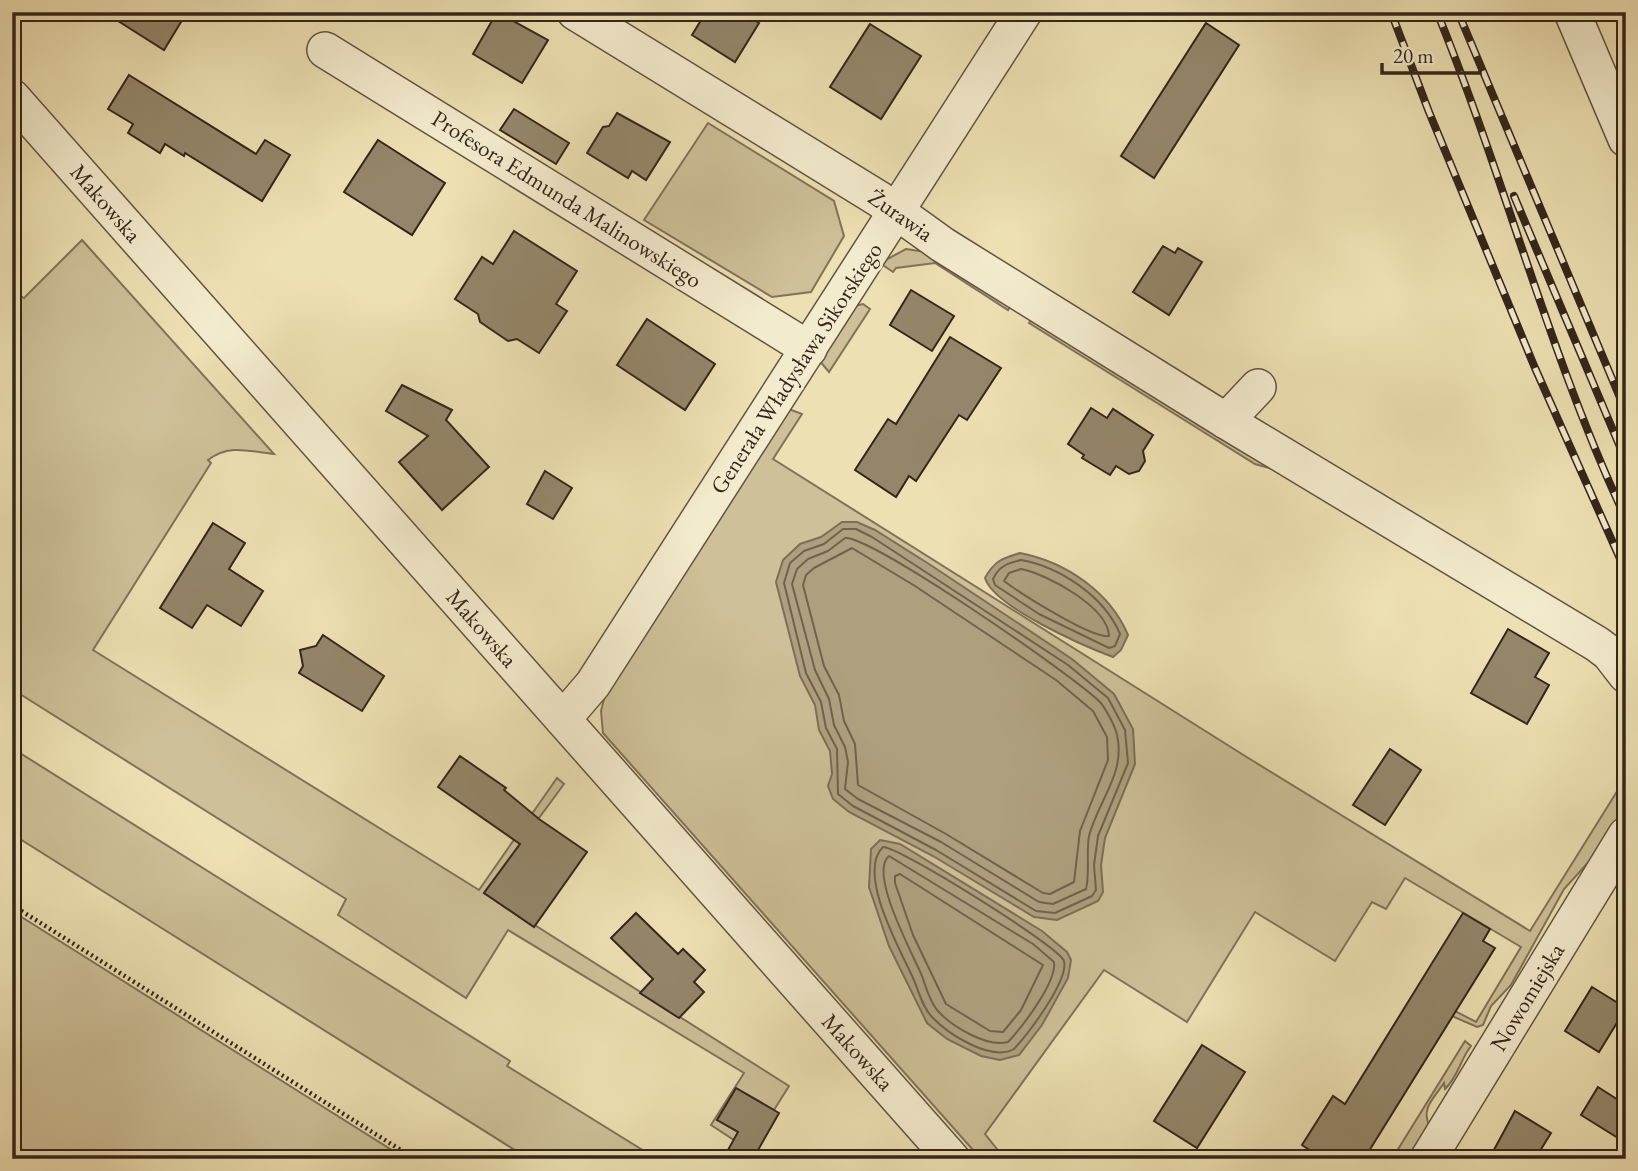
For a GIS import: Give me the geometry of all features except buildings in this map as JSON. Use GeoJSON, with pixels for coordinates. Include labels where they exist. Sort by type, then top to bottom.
{"type":"FeatureCollection","features":[{"type":"Feature","properties":{"kind":"street","name":"Żurawia"},"geometry":{"type":"LineString","coordinates":[[575,12],[897,211],[943,244],[1226,421],[1597,644],[1609,653],[1626,675]]}},
{"type":"Feature","properties":{"kind":"street","name":"Generała Władysława Sikorskiego"},"geometry":{"type":"LineString","coordinates":[[563,719],[593,684],[1024,12]]}},
{"type":"Feature","properties":{"kind":"street"},"geometry":{"type":"LineString","coordinates":[[1572,12],[1626,139]]}},
{"type":"Feature","properties":{"kind":"street","name":"Profesora Edmunda Malinowskiego"},"geometry":{"type":"LineString","coordinates":[[326,50],[809,349]]}},
{"type":"Feature","properties":{"kind":"street","name":"Makowska"},"geometry":{"type":"LineString","coordinates":[[12,97],[952,1159]]}},
{"type":"Feature","properties":{"kind":"street"},"geometry":{"type":"LineString","coordinates":[[1226,421],[1258,387]]}},
{"type":"Feature","properties":{"kind":"street","name":"Nowomiejska"},"geometry":{"type":"LineString","coordinates":[[1428,1159],[1626,835]]}},
{"type":"Feature","properties":{"kind":"path"},"geometry":{"type":"LineString","coordinates":[[12,905],[415,1159]]}},
{"type":"Feature","properties":{"kind":"shaded area"},"geometry":{"type":"Polygon","coordinates":[[[708,123],[834,201],[844,236],[811,292],[772,297],[644,220],[708,123]]]}},
{"type":"Feature","properties":{"kind":"shaded area"},"geometry":{"type":"Polygon","coordinates":[[[82,240],[274,454],[231,450],[208,460],[211,463],[93,650],[479,890],[557,778],[564,784],[484,893],[789,1086],[774,1110],[736,1088],[717,1120],[738,1132],[734,1140],[711,1125],[744,1073],[508,930],[466,998],[338,915],[346,899],[12,689],[12,291],[24,298],[82,240]]]}},
{"type":"Feature","properties":{"kind":"shaded area"},"geometry":{"type":"Polygon","coordinates":[[[906,249],[932,253],[1012,303],[1008,310],[935,263],[896,268],[893,272],[880,263],[906,249]]]}},
{"type":"Feature","properties":{"kind":"shaded area"},"geometry":{"type":"Polygon","coordinates":[[[863,304],[870,309],[829,372],[818,359],[850,307],[863,304]]]}},
{"type":"Feature","properties":{"kind":"shaded area"},"geometry":{"type":"Polygon","coordinates":[[[1034,316],[1240,445],[1245,441],[1277,458],[1592,650],[1619,681],[1626,704],[1609,673],[1592,659],[1287,473],[1255,464],[1029,323],[1034,316]]]}},
{"type":"Feature","properties":{"kind":"shaded area"},"geometry":{"type":"Polygon","coordinates":[[[786,408],[802,414],[773,459],[1245,756],[1530,931],[1626,777],[1626,802],[1622,811],[1595,855],[1564,889],[1511,985],[1491,1006],[1483,1025],[1477,1027],[1452,1016],[1455,1011],[1476,1022],[1521,947],[1405,878],[1386,909],[1372,902],[1335,961],[1255,912],[1187,1022],[1104,970],[985,1134],[1005,1159],[981,1159],[603,733],[601,711],[605,695],[786,408]]]}},
{"type":"Feature","properties":{"kind":"shaded area"},"geometry":{"type":"Polygon","coordinates":[[[12,748],[510,1061],[507,1066],[657,1159],[529,1159],[12,834],[12,748]]]}},
{"type":"Feature","properties":{"kind":"shaded area"},"geometry":{"type":"Polygon","coordinates":[[[12,911],[406,1159],[12,1159],[12,911]]]}},
{"type":"Feature","properties":{"kind":"shaded area"},"geometry":{"type":"Polygon","coordinates":[[[1465,1041],[1471,1046],[1456,1074],[1445,1089],[1444,1083],[1427,1109],[1430,1127],[1409,1159],[1392,1159],[1465,1041]]]}},
{"type":"Feature","properties":{"kind":"water"},"geometry":{"type":"Polygon","coordinates":[[[842,522],[857,522],[875,530],[929,564],[1072,659],[1114,694],[1133,729],[1135,764],[1105,838],[1101,865],[1103,892],[1098,901],[1057,920],[1034,917],[933,856],[849,812],[833,799],[828,786],[832,774],[830,751],[819,730],[815,705],[800,676],[776,582],[783,560],[800,544],[821,537],[842,522]]]}},
{"type":"Feature","properties":{"kind":"water"},"geometry":{"type":"Polygon","coordinates":[[[1020,553],[1037,557],[1070,572],[1098,593],[1110,605],[1128,635],[1121,650],[1113,657],[1062,635],[1022,613],[992,589],[985,578],[992,568],[1004,559],[1020,553]]]}},
{"type":"Feature","properties":{"kind":"water"},"geometry":{"type":"Polygon","coordinates":[[[880,840],[900,844],[1042,931],[1067,952],[1071,960],[1068,978],[1042,1025],[1019,1055],[1000,1060],[981,1056],[947,1039],[927,1023],[889,946],[869,887],[871,849],[880,840]]]}},
{"type":"Feature","properties":{"kind":"railway"},"geometry":{"type":"LineString","coordinates":[[1391,12],[1429,112],[1535,368],[1626,572]]}},
{"type":"Feature","properties":{"kind":"railway"},"geometry":{"type":"LineString","coordinates":[[1437,12],[1550,331],[1626,519]]}},
{"type":"Feature","properties":{"kind":"railway"},"geometry":{"type":"LineString","coordinates":[[1458,12],[1626,412]]}},
{"type":"Feature","properties":{"kind":"railway"},"geometry":{"type":"LineString","coordinates":[[1514,196],[1626,461]]}}]}
